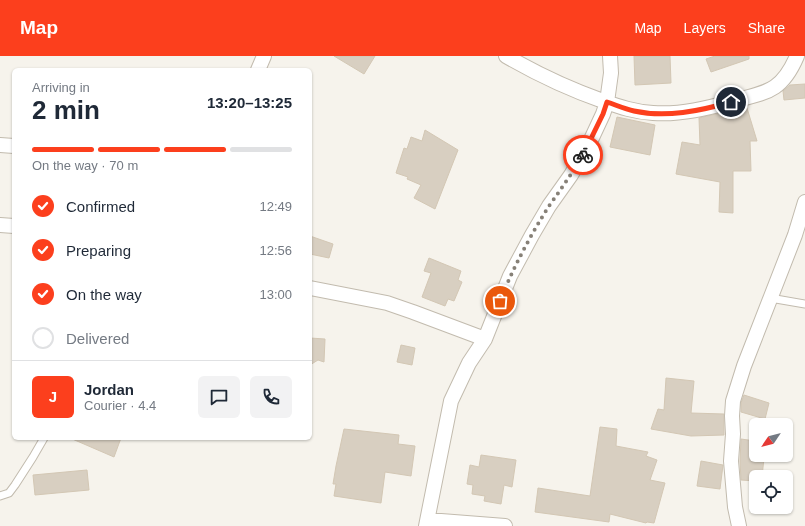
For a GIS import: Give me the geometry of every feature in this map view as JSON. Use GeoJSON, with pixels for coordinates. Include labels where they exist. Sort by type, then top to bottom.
{"type":"FeatureCollection","features":[{"type":"Feature","properties":{"kind":"street"},"geometry":{"type":"LineString","coordinates":[[259,68],[264,56]]}},
{"type":"Feature","properties":{"kind":"street"},"geometry":{"type":"LineString","coordinates":[[506,56],[570,89],[633,111],[654,114],[693,111],[768,92],[787,77],[797,56]]}},
{"type":"Feature","properties":{"kind":"street"},"geometry":{"type":"LineString","coordinates":[[506,526],[427,523],[451,401],[469,363],[485,339],[510,276],[532,235],[571,175],[589,144],[607,102],[611,73],[610,56]]}},
{"type":"Feature","properties":{"kind":"street"},"geometry":{"type":"LineString","coordinates":[[0,145],[12,146]]}},
{"type":"Feature","properties":{"kind":"street"},"geometry":{"type":"LineString","coordinates":[[739,526],[735,507],[731,461],[733,401],[744,366],[795,235],[805,202]]}},
{"type":"Feature","properties":{"kind":"street"},"geometry":{"type":"LineString","coordinates":[[0,225],[12,226]]}},
{"type":"Feature","properties":{"kind":"street"},"geometry":{"type":"LineString","coordinates":[[312,288],[386,303],[485,339]]}},
{"type":"Feature","properties":{"kind":"lane"},"geometry":{"type":"LineString","coordinates":[[770,298],[805,304]]}},
{"type":"Feature","properties":{"kind":"lane"},"geometry":{"type":"LineString","coordinates":[[0,496],[8,492],[14,485],[43,440]]}},
{"type":"Feature","properties":{"kind":"building"},"geometry":{"type":"Polygon","coordinates":[[[334,56],[375,56],[364,74],[334,56]]]}},
{"type":"Feature","properties":{"kind":"building"},"geometry":{"type":"Polygon","coordinates":[[[634,56],[670,56],[671,83],[635,85],[634,56]]]}},
{"type":"Feature","properties":{"kind":"building"},"geometry":{"type":"Polygon","coordinates":[[[715,56],[749,56],[749,59],[711,72],[706,59],[715,56]]]}},
{"type":"Feature","properties":{"kind":"building"},"geometry":{"type":"Polygon","coordinates":[[[805,84],[805,98],[784,100],[783,91],[790,85],[805,84]]]}},
{"type":"Feature","properties":{"kind":"building"},"geometry":{"type":"Polygon","coordinates":[[[747,108],[757,141],[750,141],[751,171],[733,171],[733,213],[719,212],[720,182],[676,174],[682,142],[700,145],[699,118],[733,110],[733,113],[747,108]]]}},
{"type":"Feature","properties":{"kind":"building"},"geometry":{"type":"Polygon","coordinates":[[[617,117],[655,125],[650,155],[610,147],[617,117]]]}},
{"type":"Feature","properties":{"kind":"building"},"geometry":{"type":"Polygon","coordinates":[[[425,130],[458,150],[435,209],[414,198],[421,185],[407,179],[408,177],[396,173],[404,148],[407,149],[411,137],[422,141],[425,130]]]}},
{"type":"Feature","properties":{"kind":"building"},"geometry":{"type":"Polygon","coordinates":[[[312,237],[333,244],[329,258],[312,254],[312,237]]]}},
{"type":"Feature","properties":{"kind":"building"},"geometry":{"type":"Polygon","coordinates":[[[429,258],[461,271],[458,280],[462,282],[454,301],[448,299],[445,306],[422,297],[431,273],[424,271],[429,258]]]}},
{"type":"Feature","properties":{"kind":"building"},"geometry":{"type":"Polygon","coordinates":[[[312,338],[325,339],[324,362],[318,360],[312,364],[312,338]]]}},
{"type":"Feature","properties":{"kind":"building"},"geometry":{"type":"Polygon","coordinates":[[[401,345],[415,348],[412,365],[397,362],[401,345]]]}},
{"type":"Feature","properties":{"kind":"building"},"geometry":{"type":"Polygon","coordinates":[[[666,378],[694,381],[691,413],[724,414],[724,435],[691,436],[651,429],[658,409],[664,410],[666,378]]]}},
{"type":"Feature","properties":{"kind":"building"},"geometry":{"type":"Polygon","coordinates":[[[744,395],[769,403],[765,418],[741,412],[741,403],[744,395]]]}},
{"type":"Feature","properties":{"kind":"building"},"geometry":{"type":"Polygon","coordinates":[[[600,427],[617,429],[616,446],[648,452],[646,456],[657,460],[650,480],[665,483],[654,523],[646,523],[610,514],[609,522],[535,512],[538,488],[590,496],[600,427]]]}},
{"type":"Feature","properties":{"kind":"building"},"geometry":{"type":"Polygon","coordinates":[[[344,429],[399,435],[398,444],[415,446],[411,476],[385,472],[381,503],[334,496],[336,484],[333,484],[344,429]]]}},
{"type":"Feature","properties":{"kind":"building"},"geometry":{"type":"Polygon","coordinates":[[[741,439],[749,440],[749,462],[764,462],[763,470],[749,470],[749,481],[741,480],[741,439]]]}},
{"type":"Feature","properties":{"kind":"building"},"geometry":{"type":"Polygon","coordinates":[[[75,440],[120,440],[114,457],[75,440]]]}},
{"type":"Feature","properties":{"kind":"building"},"geometry":{"type":"Polygon","coordinates":[[[481,455],[516,460],[512,487],[504,485],[501,504],[484,501],[485,496],[472,494],[473,485],[467,484],[470,465],[479,467],[481,455]]]}},
{"type":"Feature","properties":{"kind":"building"},"geometry":{"type":"Polygon","coordinates":[[[701,461],[723,465],[720,489],[697,486],[701,461]]]}},
{"type":"Feature","properties":{"kind":"building"},"geometry":{"type":"Polygon","coordinates":[[[87,470],[89,490],[35,495],[33,475],[87,470]]]}},
{"type":"Feature","properties":{"kind":"way so far"},"geometry":{"type":"LineString","coordinates":[[500,301],[510,276],[532,235],[583,155]]}},
{"type":"Feature","properties":{"kind":"route"},"geometry":{"type":"LineString","coordinates":[[583,155],[603,114],[607,102],[633,111],[654,114],[693,111],[731,102]]}}]}
